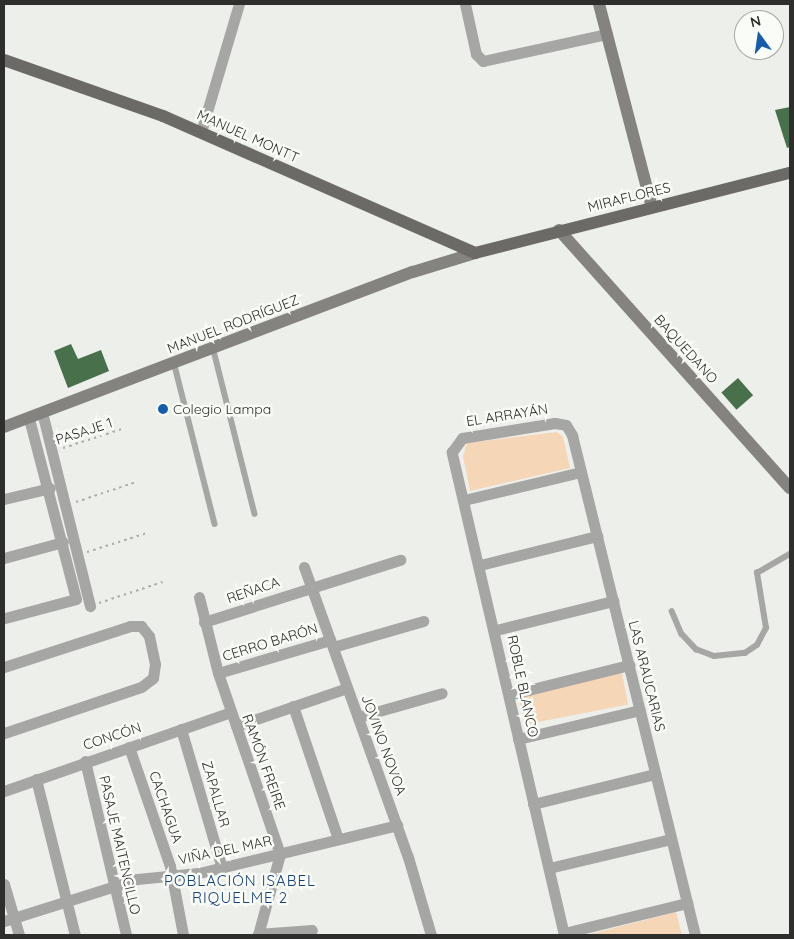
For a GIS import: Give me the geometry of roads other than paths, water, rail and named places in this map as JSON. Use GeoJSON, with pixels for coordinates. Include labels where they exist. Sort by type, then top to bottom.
{"type":"FeatureCollection","features":[{"type":"Feature","properties":{"kind":"main road","name":"MANUEL MONTT"},"geometry":{"type":"LineString","coordinates":[[4,60],[202,132],[475,252]]}},
{"type":"Feature","properties":{"kind":"main road","name":"MIRAFLORES"},"geometry":{"type":"LineString","coordinates":[[475,252],[790,173]]}},
{"type":"Feature","properties":{"kind":"street"},"geometry":{"type":"LineString","coordinates":[[202,132],[239,4]]}},
{"type":"Feature","properties":{"kind":"street"},"geometry":{"type":"LineString","coordinates":[[465,4],[476,54],[483,61],[607,34]]}},
{"type":"Feature","properties":{"kind":"street"},"geometry":{"type":"LineString","coordinates":[[599,4],[604,10],[607,34],[652,207]]}},
{"type":"Feature","properties":{"kind":"street","name":"BAQUEDANO"},"geometry":{"type":"LineString","coordinates":[[559,230],[790,488]]}},
{"type":"Feature","properties":{"kind":"street","name":"MANUEL RODRÍGUEZ"},"geometry":{"type":"LineString","coordinates":[[4,427],[213,347],[475,252]]}},
{"type":"Feature","properties":{"kind":"street"},"geometry":{"type":"LineString","coordinates":[[42,412],[90,606]]}},
{"type":"Feature","properties":{"kind":"street"},"geometry":{"type":"LineString","coordinates":[[5,618],[76,599],[50,488],[29,418]]}},
{"type":"Feature","properties":{"kind":"street","name":"EL ARRAYÁN"},"geometry":{"type":"LineString","coordinates":[[455,443],[477,435],[555,423],[566,425]]}},
{"type":"Feature","properties":{"kind":"street","name":"LAS ARAUCARIAS"},"geometry":{"type":"LineString","coordinates":[[566,425],[581,472],[695,935]]}},
{"type":"Feature","properties":{"kind":"street","name":"ROBLE BLANCO"},"geometry":{"type":"LineString","coordinates":[[455,443],[453,456],[512,694],[518,739],[564,934]]}},
{"type":"Feature","properties":{"kind":"street"},"geometry":{"type":"LineString","coordinates":[[464,500],[581,472]]}},
{"type":"Feature","properties":{"kind":"street"},"geometry":{"type":"LineString","coordinates":[[4,499],[50,488]]}},
{"type":"Feature","properties":{"kind":"street"},"geometry":{"type":"LineString","coordinates":[[480,565],[597,536]]}},
{"type":"Feature","properties":{"kind":"street"},"geometry":{"type":"LineString","coordinates":[[4,558],[63,542]]}},
{"type":"Feature","properties":{"kind":"street","name":"REÑACA"},"geometry":{"type":"LineString","coordinates":[[204,622],[311,586],[400,560]]}},
{"type":"Feature","properties":{"kind":"street","name":"JOVINO NOVOA"},"geometry":{"type":"LineString","coordinates":[[304,567],[396,825],[430,935]]}},
{"type":"Feature","properties":{"kind":"street","name":"RAMÓN FREIRE"},"geometry":{"type":"LineString","coordinates":[[199,597],[218,673],[280,854]]}},
{"type":"Feature","properties":{"kind":"street"},"geometry":{"type":"LineString","coordinates":[[496,630],[613,601]]}},
{"type":"Feature","properties":{"kind":"street","name":"CERRO BARÓN"},"geometry":{"type":"LineString","coordinates":[[218,673],[423,621]]}},
{"type":"Feature","properties":{"kind":"street"},"geometry":{"type":"LineString","coordinates":[[4,668],[130,626],[141,626],[149,636],[155,664],[153,678],[141,687],[4,732]]}},
{"type":"Feature","properties":{"kind":"street"},"geometry":{"type":"LineString","coordinates":[[512,694],[629,665]]}},
{"type":"Feature","properties":{"kind":"street"},"geometry":{"type":"LineString","coordinates":[[236,726],[347,688]]}},
{"type":"Feature","properties":{"kind":"street"},"geometry":{"type":"LineString","coordinates":[[358,717],[442,693]]}},
{"type":"Feature","properties":{"kind":"street"},"geometry":{"type":"LineString","coordinates":[[293,706],[338,840]]}},
{"type":"Feature","properties":{"kind":"street"},"geometry":{"type":"LineString","coordinates":[[518,739],[640,710]]}},
{"type":"Feature","properties":{"kind":"street","name":"CONCÓN"},"geometry":{"type":"LineString","coordinates":[[4,791],[85,761],[231,712]]}},
{"type":"Feature","properties":{"kind":"street","name":"ZAPALLAR"},"geometry":{"type":"LineString","coordinates":[[181,729],[222,868]]}},
{"type":"Feature","properties":{"kind":"street","name":"CACHAGUA"},"geometry":{"type":"LineString","coordinates":[[129,747],[170,876],[183,935]]}},
{"type":"Feature","properties":{"kind":"street","name":"PASAJE MAITENCILLO"},"geometry":{"type":"LineString","coordinates":[[85,761],[126,935]]}},
{"type":"Feature","properties":{"kind":"street"},"geometry":{"type":"LineString","coordinates":[[533,804],[655,774]]}},
{"type":"Feature","properties":{"kind":"street"},"geometry":{"type":"LineString","coordinates":[[36,779],[75,935]]}},
{"type":"Feature","properties":{"kind":"street","name":"VIÑA DEL MAR"},"geometry":{"type":"LineString","coordinates":[[9,920],[114,886],[222,868],[396,825]]}},
{"type":"Feature","properties":{"kind":"street"},"geometry":{"type":"LineString","coordinates":[[548,868],[671,838]]}},
{"type":"Feature","properties":{"kind":"street"},"geometry":{"type":"LineString","coordinates":[[280,854],[258,934],[312,930]]}},
{"type":"Feature","properties":{"kind":"street"},"geometry":{"type":"LineString","coordinates":[[4,884],[9,920],[19,935]]}},
{"type":"Feature","properties":{"kind":"street"},"geometry":{"type":"LineString","coordinates":[[564,934],[687,903]]}},
{"type":"Feature","properties":{"kind":"lane"},"geometry":{"type":"LineString","coordinates":[[213,347],[255,514]]}},
{"type":"Feature","properties":{"kind":"lane"},"geometry":{"type":"LineString","coordinates":[[174,362],[214,524]]}},
{"type":"Feature","properties":{"kind":"lane"},"geometry":{"type":"LineString","coordinates":[[672,611],[686,640],[701,652],[726,656],[752,650],[766,628],[757,572],[790,554]]}},
{"type":"Feature","properties":{"kind":"place","name":"Colegio Lampa"},"geometry":{"type":"Point","coordinates":[163,409]}},
{"type":"Feature","properties":{"kind":"district","name":"POBLACIÓN ISABEL RIQUELME 2"},"geometry":{"type":"Point","coordinates":[240,888]}}]}
